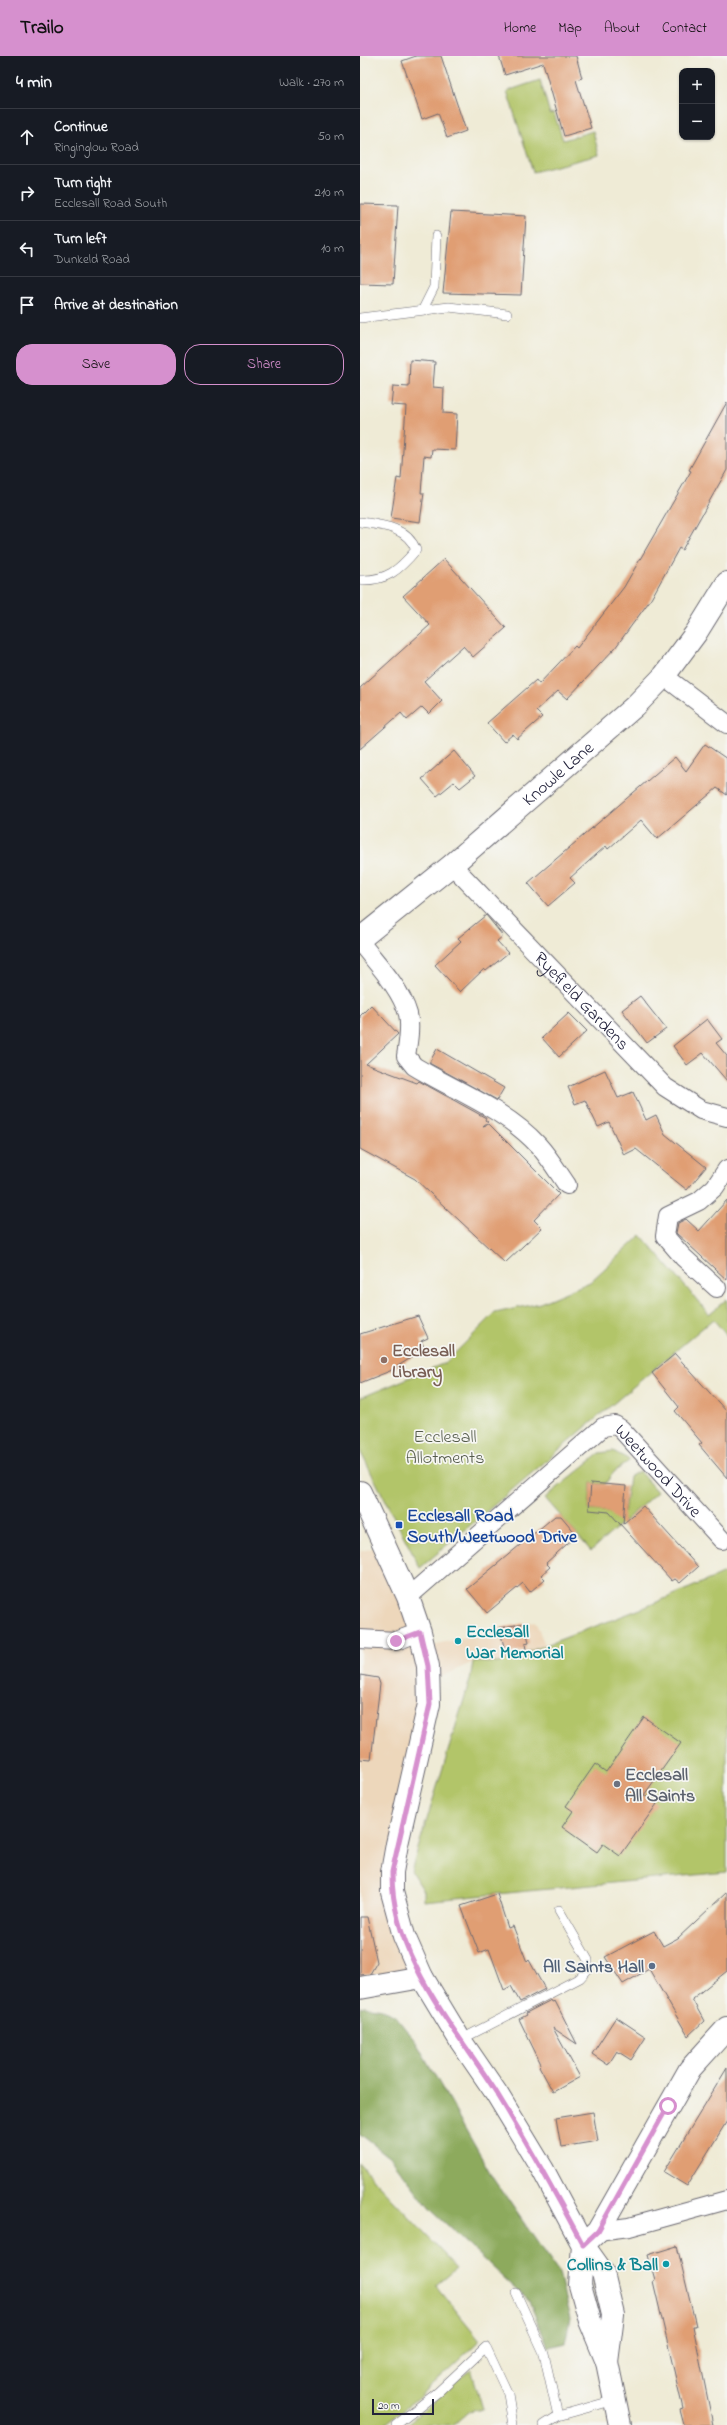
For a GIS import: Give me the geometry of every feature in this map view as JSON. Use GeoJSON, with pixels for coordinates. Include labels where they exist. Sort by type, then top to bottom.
{"type":"FeatureCollection","features":[{"type":"Feature","properties":{"kind":"main road","name":"Knowle Lane"},"geometry":{"type":"LineString","coordinates":[[360,939],[452,865],[604,735],[664,676],[696,633],[727,583]]}},
{"type":"Feature","properties":{"kind":"main road"},"geometry":{"type":"LineString","coordinates":[[360,1492],[408,1597],[420,1632],[428,1666],[430,1704],[397,1844],[392,1872],[392,1892],[404,1936],[422,1977],[460,2040],[497,2094],[543,2170],[591,2238]]}},
{"type":"Feature","properties":{"kind":"main road"},"geometry":{"type":"LineString","coordinates":[[360,1988],[422,1977]]}},
{"type":"Feature","properties":{"kind":"main road"},"geometry":{"type":"LineString","coordinates":[[620,2425],[607,2362],[590,2321],[580,2285],[591,2238],[690,2069],[727,2028]]}},
{"type":"Feature","properties":{"kind":"street"},"geometry":{"type":"LineString","coordinates":[[664,676],[727,724]]}},
{"type":"Feature","properties":{"kind":"street","name":"Ryefield Gardens"},"geometry":{"type":"LineString","coordinates":[[452,865],[665,1087],[701,1110],[727,1117]]}},
{"type":"Feature","properties":{"kind":"street"},"geometry":{"type":"LineString","coordinates":[[360,942],[391,981],[408,1014],[410,1036],[406,1056],[414,1066],[488,1106],[512,1124],[537,1145],[567,1185]]}},
{"type":"Feature","properties":{"kind":"street"},"geometry":{"type":"LineString","coordinates":[[717,1288],[683,1257],[665,1236],[668,1216],[700,1201],[715,1187],[727,1170]]}},
{"type":"Feature","properties":{"kind":"street","name":"Weetwood Drive"},"geometry":{"type":"LineString","coordinates":[[408,1597],[603,1427],[615,1425],[621,1429],[722,1540]]}},
{"type":"Feature","properties":{"kind":"street"},"geometry":{"type":"LineString","coordinates":[[360,1639],[396,1641],[420,1632]]}},
{"type":"Feature","properties":{"kind":"street"},"geometry":{"type":"LineString","coordinates":[[591,2238],[727,2200]]}},
{"type":"Feature","properties":{"kind":"lane"},"geometry":{"type":"LineString","coordinates":[[423,310],[434,287],[436,236]]}},
{"type":"Feature","properties":{"kind":"lane"},"geometry":{"type":"LineString","coordinates":[[360,318],[449,307],[507,314]]}},
{"type":"Feature","properties":{"kind":"lane"},"geometry":{"type":"LineString","coordinates":[[360,522],[399,531],[412,539],[416,550],[397,570],[378,580],[360,580]]}},
{"type":"Feature","properties":{"kind":"lane"},"geometry":{"type":"LineString","coordinates":[[460,2040],[580,1978],[586,1973],[588,1960],[559,1910]]}},
{"type":"Feature","properties":{"kind":"lane"},"geometry":{"type":"LineString","coordinates":[[516,2293],[544,2354],[558,2416]]}},
{"type":"Feature","properties":{"kind":"lane"},"geometry":{"type":"LineString","coordinates":[[396,2425],[438,2392],[486,2347],[508,2394],[513,2425]]}},
{"type":"Feature","properties":{"kind":"lane"},"geometry":{"type":"LineString","coordinates":[[544,2425],[558,2416],[615,2400]]}},
{"type":"Feature","properties":{"kind":"shaded area"},"geometry":{"type":"Polygon","coordinates":[[[385,1544],[424,1647],[535,1621],[545,1645],[499,1663],[473,1662],[429,1683],[392,1872],[422,1977],[360,1988],[360,1552],[385,1544]]]}},
{"type":"Feature","properties":{"kind":"green space"},"geometry":{"type":"Polygon","coordinates":[[[540,80],[550,114],[554,113],[563,140],[593,131],[599,155],[533,172],[507,91],[540,80]]]}},
{"type":"Feature","properties":{"kind":"green space","name":"Ecclesall Allotments"},"geometry":{"type":"Polygon","coordinates":[[[641,1235],[709,1314],[727,1299],[727,1336],[713,1319],[420,1568],[360,1451],[360,1398],[445,1363],[495,1313],[540,1303],[590,1282],[641,1235]]]}},
{"type":"Feature","properties":{"kind":"green space"},"geometry":{"type":"Polygon","coordinates":[[[613,1451],[630,1460],[614,1472],[605,1484],[591,1483],[589,1510],[624,1513],[629,1477],[639,1471],[657,1492],[591,1551],[545,1498],[600,1453],[613,1451]]]}},
{"type":"Feature","properties":{"kind":"green space"},"geometry":{"type":"Polygon","coordinates":[[[727,1572],[727,1872],[424,1901],[424,1891],[411,1871],[470,1680],[473,1662],[499,1663],[643,1608],[727,1572]]]}},
{"type":"Feature","properties":{"kind":"green space"},"geometry":{"type":"Polygon","coordinates":[[[365,2006],[382,2009],[395,2016],[416,2042],[492,2176],[559,2274],[570,2319],[565,2343],[548,2347],[529,2301],[430,2209],[392,2159],[360,2134],[360,2007],[365,2006]]]}},
{"type":"Feature","properties":{"kind":"green space"},"geometry":{"type":"Polygon","coordinates":[[[360,2163],[374,2180],[457,2268],[436,2286],[480,2340],[415,2401],[384,2425],[360,2425],[360,2163]]]}},
{"type":"Feature","properties":{"kind":"green space"},"geometry":{"type":"Polygon","coordinates":[[[471,2369],[483,2409],[468,2412],[453,2425],[407,2425],[471,2369]]]}},
{"type":"Feature","properties":{"kind":"building"},"geometry":{"type":"Polygon","coordinates":[[[416,56],[441,56],[466,131],[447,138],[438,113],[422,119],[402,61],[416,56]]]}},
{"type":"Feature","properties":{"kind":"building"},"geometry":{"type":"Polygon","coordinates":[[[499,56],[576,56],[582,78],[576,80],[591,128],[564,136],[543,63],[505,75],[499,56]]]}},
{"type":"Feature","properties":{"kind":"building"},"geometry":{"type":"Polygon","coordinates":[[[360,204],[398,205],[393,284],[360,283],[360,204]]]}},
{"type":"Feature","properties":{"kind":"building"},"geometry":{"type":"Polygon","coordinates":[[[451,212],[526,216],[521,295],[443,293],[451,212]]]}},
{"type":"Feature","properties":{"kind":"building"},"geometry":{"type":"Polygon","coordinates":[[[410,360],[435,362],[433,387],[444,388],[443,413],[457,414],[455,450],[432,449],[431,457],[424,456],[421,493],[424,493],[420,522],[391,518],[397,478],[401,479],[406,406],[391,405],[393,386],[409,387],[410,360]]]}},
{"type":"Feature","properties":{"kind":"building"},"geometry":{"type":"Polygon","coordinates":[[[727,402],[727,470],[682,550],[679,548],[651,599],[615,648],[567,699],[558,691],[536,711],[542,717],[517,739],[513,734],[504,742],[487,723],[536,680],[539,684],[575,646],[577,648],[624,587],[691,471],[689,470],[727,402]]]}},
{"type":"Feature","properties":{"kind":"building"},"geometry":{"type":"Polygon","coordinates":[[[444,559],[506,628],[473,657],[463,646],[424,681],[442,701],[429,714],[422,707],[407,720],[401,713],[360,749],[360,688],[430,625],[403,596],[444,559]]]}},
{"type":"Feature","properties":{"kind":"building"},"geometry":{"type":"Polygon","coordinates":[[[705,744],[727,759],[727,795],[717,788],[657,839],[641,820],[608,849],[606,846],[570,878],[575,883],[548,906],[528,883],[675,757],[686,771],[705,744]]]}},
{"type":"Feature","properties":{"kind":"building"},"geometry":{"type":"Polygon","coordinates":[[[454,751],[475,776],[460,788],[454,782],[437,796],[422,779],[454,751]]]}},
{"type":"Feature","properties":{"kind":"building"},"geometry":{"type":"Polygon","coordinates":[[[486,915],[503,936],[497,941],[508,953],[486,971],[484,969],[460,992],[435,965],[461,941],[458,938],[486,915]]]}},
{"type":"Feature","properties":{"kind":"building"},"geometry":{"type":"Polygon","coordinates":[[[640,996],[666,1029],[647,1043],[622,1010],[640,996]]]}},
{"type":"Feature","properties":{"kind":"building"},"geometry":{"type":"Polygon","coordinates":[[[371,1005],[398,1034],[366,1064],[417,1083],[419,1081],[486,1118],[485,1120],[488,1122],[483,1126],[489,1124],[559,1194],[534,1220],[542,1228],[505,1263],[415,1179],[360,1149],[360,1016],[371,1005]]]}},
{"type":"Feature","properties":{"kind":"building"},"geometry":{"type":"Polygon","coordinates":[[[569,1013],[587,1031],[559,1057],[542,1038],[569,1013]]]}},
{"type":"Feature","properties":{"kind":"building"},"geometry":{"type":"Polygon","coordinates":[[[707,1019],[722,1039],[716,1043],[727,1056],[727,1081],[703,1053],[687,1065],[673,1046],[707,1019]]]}},
{"type":"Feature","properties":{"kind":"building"},"geometry":{"type":"Polygon","coordinates":[[[437,1049],[504,1088],[497,1100],[429,1063],[437,1049]]]}},
{"type":"Feature","properties":{"kind":"building"},"geometry":{"type":"Polygon","coordinates":[[[605,1070],[618,1098],[633,1092],[646,1120],[656,1115],[665,1134],[706,1167],[687,1190],[636,1149],[624,1155],[609,1122],[598,1127],[585,1100],[575,1104],[568,1087],[605,1070]]]}},
{"type":"Feature","properties":{"kind":"building"},"geometry":{"type":"Polygon","coordinates":[[[727,1200],[727,1280],[676,1233],[678,1223],[686,1219],[699,1231],[727,1200]]]}},
{"type":"Feature","properties":{"kind":"building","name":"Ecclesall Library"},"geometry":{"type":"Polygon","coordinates":[[[418,1316],[428,1338],[421,1341],[425,1349],[390,1371],[360,1383],[360,1334],[418,1316]]]}},
{"type":"Feature","properties":{"kind":"building"},"geometry":{"type":"Polygon","coordinates":[[[675,1354],[727,1412],[727,1478],[699,1445],[702,1443],[675,1411],[679,1407],[652,1373],[675,1354]]]}},
{"type":"Feature","properties":{"kind":"building"},"geometry":{"type":"Polygon","coordinates":[[[591,1483],[626,1486],[623,1524],[643,1506],[698,1567],[680,1583],[675,1579],[672,1581],[609,1512],[589,1510],[591,1483]]]}},
{"type":"Feature","properties":{"kind":"building"},"geometry":{"type":"Polygon","coordinates":[[[555,1516],[561,1516],[577,1535],[546,1563],[550,1567],[541,1575],[545,1579],[530,1592],[523,1583],[487,1613],[467,1589],[555,1516]]]}},
{"type":"Feature","properties":{"kind":"building"},"geometry":{"type":"Polygon","coordinates":[[[525,1623],[529,1643],[525,1644],[526,1649],[506,1654],[501,1635],[505,1634],[500,1628],[525,1623]]]}},
{"type":"Feature","properties":{"kind":"building"},"geometry":{"type":"Polygon","coordinates":[[[360,1675],[378,1678],[380,1684],[371,1760],[360,1759],[360,1675]]]}},
{"type":"Feature","properties":{"kind":"building","name":"Ecclesall All Saints"},"geometry":{"type":"Polygon","coordinates":[[[644,1717],[681,1743],[644,1795],[657,1804],[620,1856],[603,1844],[597,1852],[562,1827],[573,1811],[566,1806],[595,1764],[606,1772],[644,1717]]]}},
{"type":"Feature","properties":{"kind":"building","name":"All Saints Hall"},"geometry":{"type":"Polygon","coordinates":[[[727,1892],[727,1971],[692,1999],[704,2021],[688,2036],[649,1969],[623,1984],[605,1957],[654,1931],[663,1946],[678,1938],[727,1892]]]}},
{"type":"Feature","properties":{"kind":"building"},"geometry":{"type":"Polygon","coordinates":[[[497,1894],[508,1928],[513,1926],[527,1962],[529,1960],[545,1989],[520,2002],[511,1986],[504,1990],[489,1949],[479,1953],[461,1906],[497,1894]]]}},
{"type":"Feature","properties":{"kind":"building"},"geometry":{"type":"Polygon","coordinates":[[[360,1917],[367,1917],[377,1962],[370,1974],[360,1975],[360,1917]]]}},
{"type":"Feature","properties":{"kind":"building"},"geometry":{"type":"Polygon","coordinates":[[[551,2000],[552,2002],[555,2001],[577,2044],[553,2028],[580,2077],[553,2092],[539,2066],[541,2064],[519,2019],[527,2015],[526,2013],[551,2000]]]}},
{"type":"Feature","properties":{"kind":"building"},"geometry":{"type":"Polygon","coordinates":[[[616,2017],[646,2037],[631,2060],[617,2051],[608,2065],[592,2054],[616,2017]]]}},
{"type":"Feature","properties":{"kind":"building"},"geometry":{"type":"Polygon","coordinates":[[[727,2068],[727,2121],[687,2186],[664,2172],[727,2068]]]}},
{"type":"Feature","properties":{"kind":"building"},"geometry":{"type":"Polygon","coordinates":[[[593,2112],[598,2141],[561,2147],[556,2118],[593,2112]]]}},
{"type":"Feature","properties":{"kind":"building"},"geometry":{"type":"Polygon","coordinates":[[[677,2246],[696,2326],[693,2326],[713,2425],[684,2425],[680,2410],[683,2409],[653,2281],[655,2280],[648,2255],[677,2246]]]}},
{"type":"Feature","properties":{"kind":"place","name":"Ecclesall Library"},"geometry":{"type":"Point","coordinates":[384,1360]}},
{"type":"Feature","properties":{"kind":"place","name":"Ecclesall Road South/Weetwood Drive"},"geometry":{"type":"Point","coordinates":[399,1525]}},
{"type":"Feature","properties":{"kind":"place","name":"Ecclesall War Memorial"},"geometry":{"type":"Point","coordinates":[458,1641]}},
{"type":"Feature","properties":{"kind":"place","name":"Ecclesall All Saints"},"geometry":{"type":"Point","coordinates":[617,1784]}},
{"type":"Feature","properties":{"kind":"place","name":"All Saints Hall"},"geometry":{"type":"Point","coordinates":[652,1966]}},
{"type":"Feature","properties":{"kind":"place","name":"Collins & Ball"},"geometry":{"type":"Point","coordinates":[666,2264]}},
{"type":"Feature","properties":{"kind":"route"},"geometry":{"type":"LineString","coordinates":[[396,1641],[420,1632],[428,1666],[430,1704],[407,1799],[392,1872],[392,1892],[404,1936],[422,1977],[441,2010],[497,2094],[543,2170],[583,2245],[598,2231],[668,2106]]}}]}
